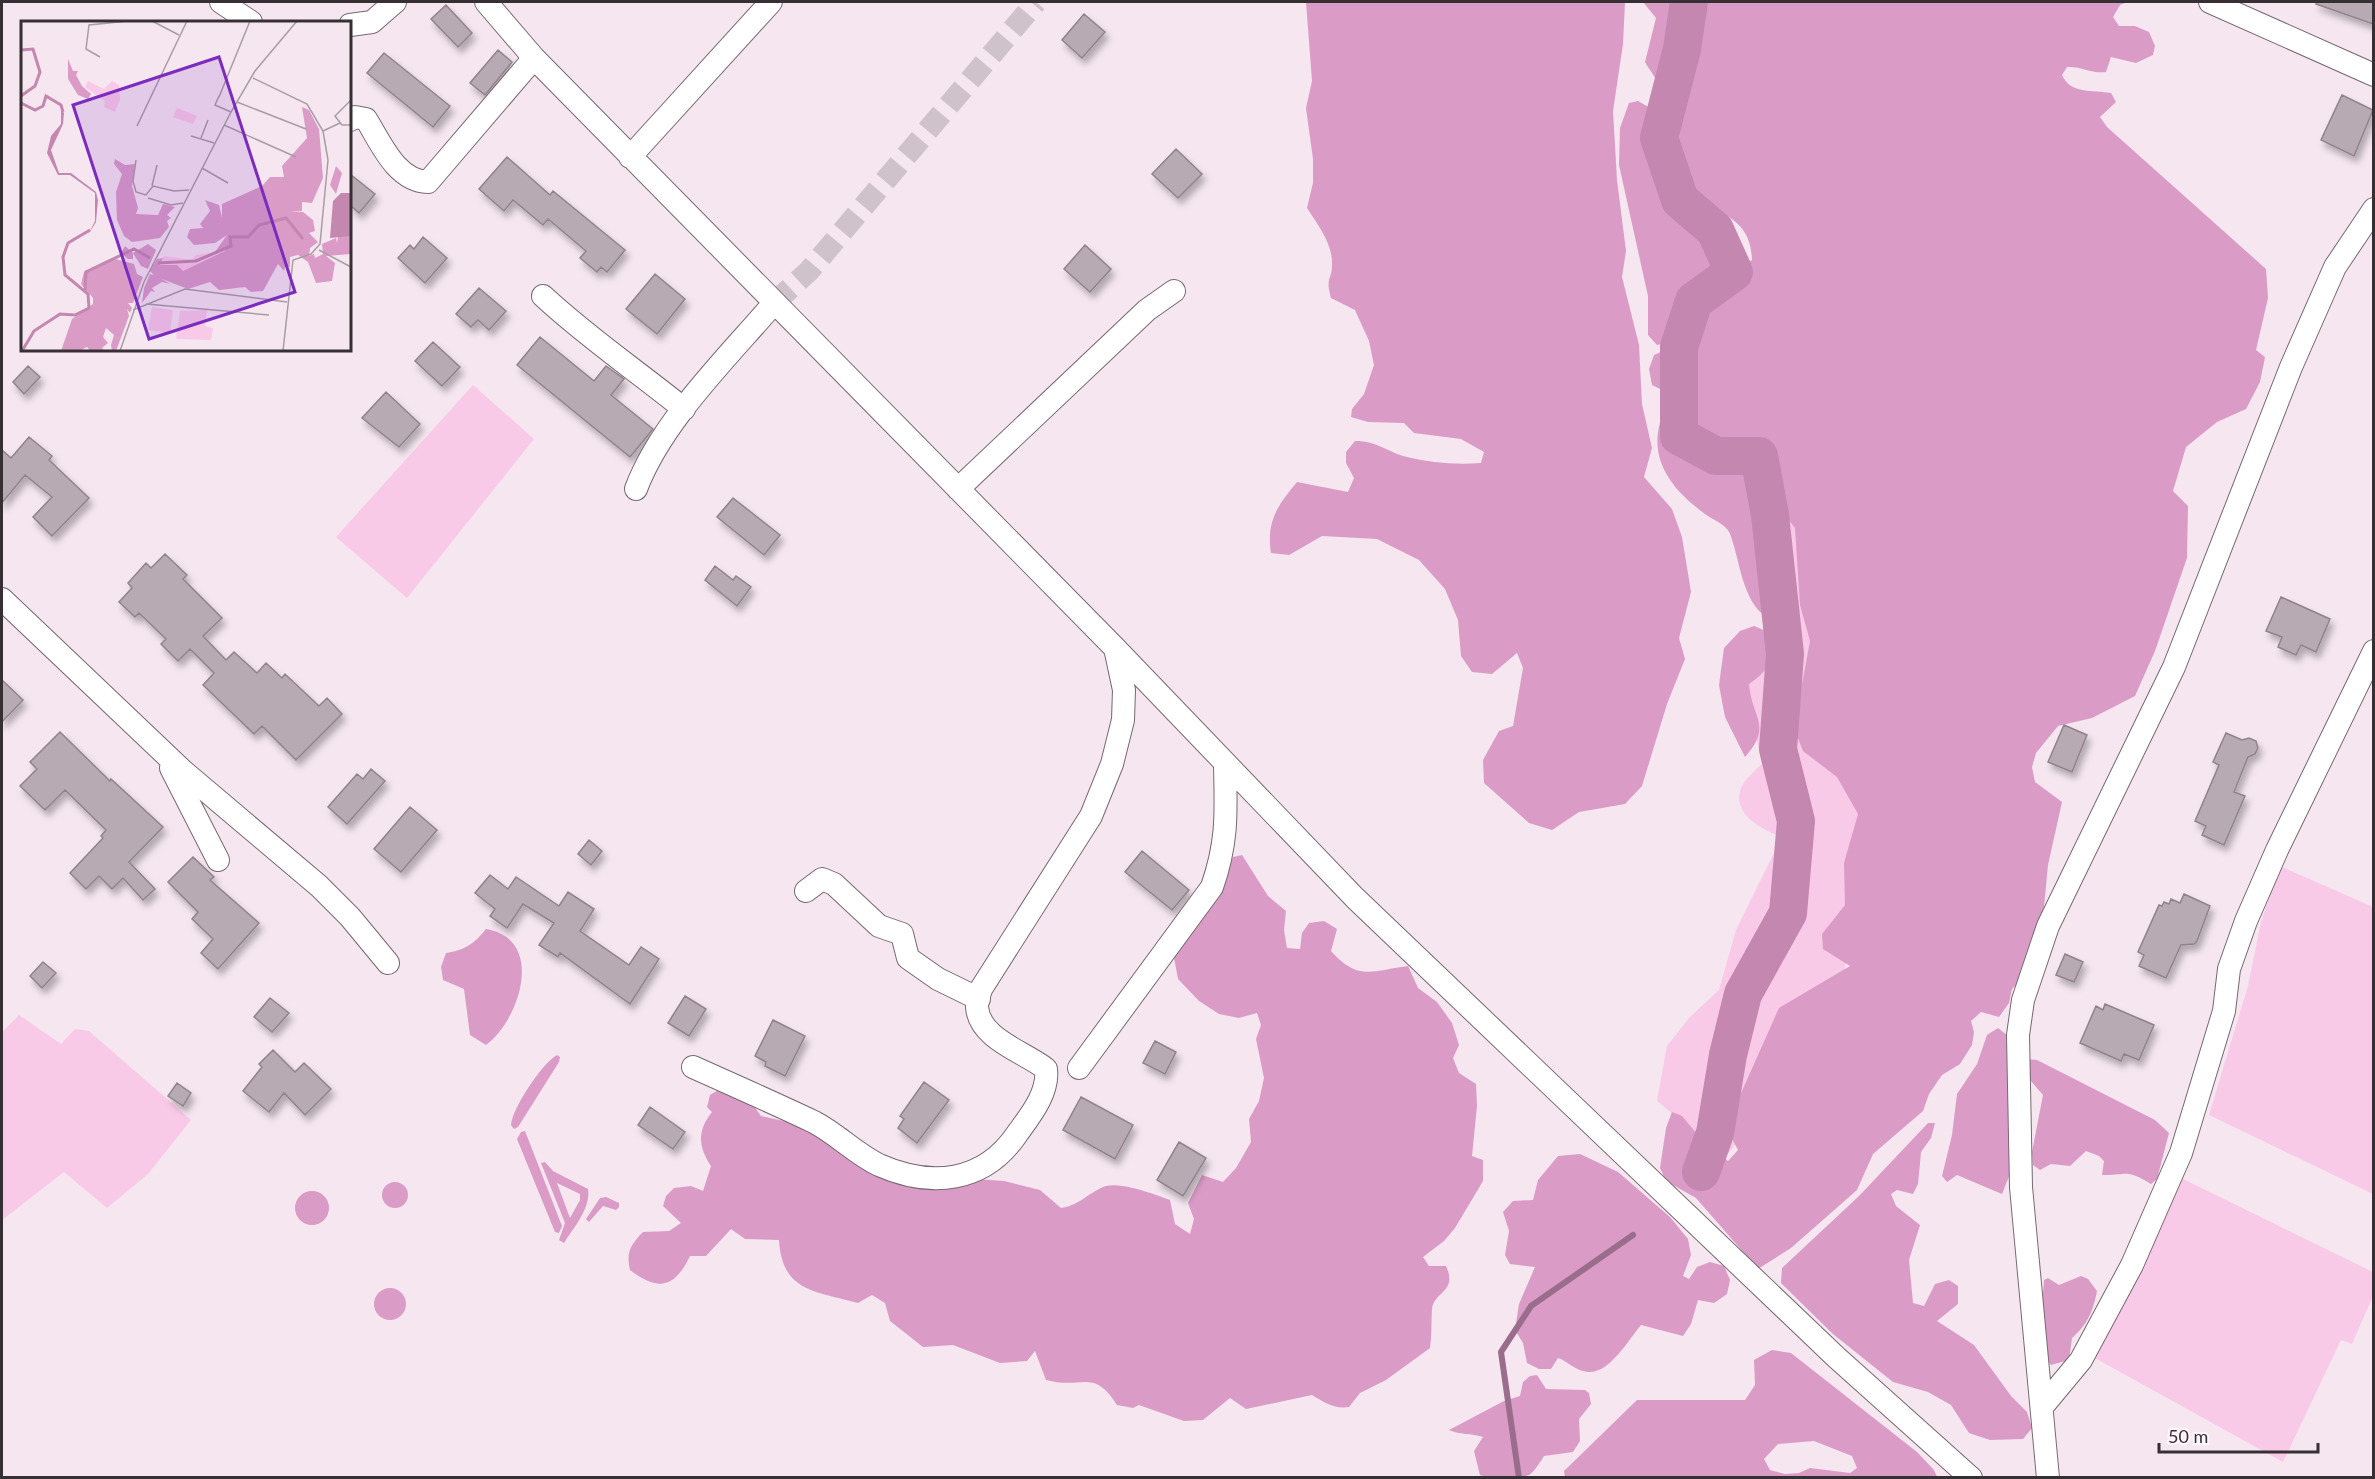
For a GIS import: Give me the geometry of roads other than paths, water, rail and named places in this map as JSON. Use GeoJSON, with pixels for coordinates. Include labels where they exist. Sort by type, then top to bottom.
{"type":"FeatureCollection","features":[{"type":"Feature","properties":{"kind":"street"},"geometry":{"type":"LineString","coordinates":[[221,2],[250,21]]}},
{"type":"Feature","properties":{"kind":"street"},"geometry":{"type":"LineString","coordinates":[[351,25],[372,22],[395,2]]}},
{"type":"Feature","properties":{"kind":"street"},"geometry":{"type":"LineString","coordinates":[[486,2],[534,58],[630,157],[1115,648],[1355,898],[1836,1358],[1971,1478]]}},
{"type":"Feature","properties":{"kind":"street"},"geometry":{"type":"LineString","coordinates":[[630,157],[771,2]]}},
{"type":"Feature","properties":{"kind":"street"},"geometry":{"type":"LineString","coordinates":[[2210,2],[2373,75]]}},
{"type":"Feature","properties":{"kind":"street"},"geometry":{"type":"LineString","coordinates":[[353,115],[366,119],[399,171],[416,182],[428,182],[534,58]]}},
{"type":"Feature","properties":{"kind":"street"},"geometry":{"type":"LineString","coordinates":[[2048,1478],[2021,1187],[2018,1035],[2023,1000],[2048,926],[2174,667],[2300,347],[2336,267],[2373,209]]}},
{"type":"Feature","properties":{"kind":"street"},"geometry":{"type":"LineString","coordinates":[[958,489],[1147,310],[1174,291]]}},
{"type":"Feature","properties":{"kind":"street"},"geometry":{"type":"LineString","coordinates":[[543,296],[581,331],[621,358],[684,409]]}},
{"type":"Feature","properties":{"kind":"street"},"geometry":{"type":"LineString","coordinates":[[636,489],[644,469],[684,409],[774,303]]}},
{"type":"Feature","properties":{"kind":"street"},"geometry":{"type":"LineString","coordinates":[[2,599],[164,753],[319,886],[350,917],[388,963]]}},
{"type":"Feature","properties":{"kind":"street"},"geometry":{"type":"LineString","coordinates":[[693,1067],[817,1123],[879,1164],[908,1174],[946,1179],[976,1173],[1009,1147],[1037,1104],[1047,1078],[1046,1069],[997,1039],[983,1024],[977,1008],[981,989],[1091,816],[1112,764],[1123,720],[1124,690],[1115,648]]}},
{"type":"Feature","properties":{"kind":"street"},"geometry":{"type":"LineString","coordinates":[[2042,1407],[2082,1360],[2132,1265],[2181,1153],[2224,1011],[2229,969],[2246,921],[2277,850],[2373,651]]}},
{"type":"Feature","properties":{"kind":"street"},"geometry":{"type":"LineString","coordinates":[[164,753],[218,860]]}},
{"type":"Feature","properties":{"kind":"street"},"geometry":{"type":"LineString","coordinates":[[1079,1068],[1212,887],[1223,856],[1227,830],[1225,765]]}},
{"type":"Feature","properties":{"kind":"street"},"geometry":{"type":"LineString","coordinates":[[806,891],[822,879],[834,884],[879,926],[902,934],[908,958],[938,979],[979,999]]}},
{"type":"Feature","properties":{"kind":"waterway"},"geometry":{"type":"LineString","coordinates":[[1689,2],[1682,49],[1659,138],[1680,200],[1715,230],[1734,272],[1694,301],[1679,347],[1679,436],[1716,456],[1759,456],[1770,515],[1785,654],[1778,749],[1796,821],[1788,913],[1743,994],[1728,1055],[1715,1133],[1701,1172]]}},
{"type":"Feature","properties":{"kind":"waterway"},"geometry":{"type":"LineString","coordinates":[[1519,1478],[1501,1352],[1531,1306],[1633,1235]]}},
{"type":"Feature","properties":{"kind":"tunnel"},"geometry":{"type":"LineString","coordinates":[[774,303],[809,271],[1036,2]]}}]}
